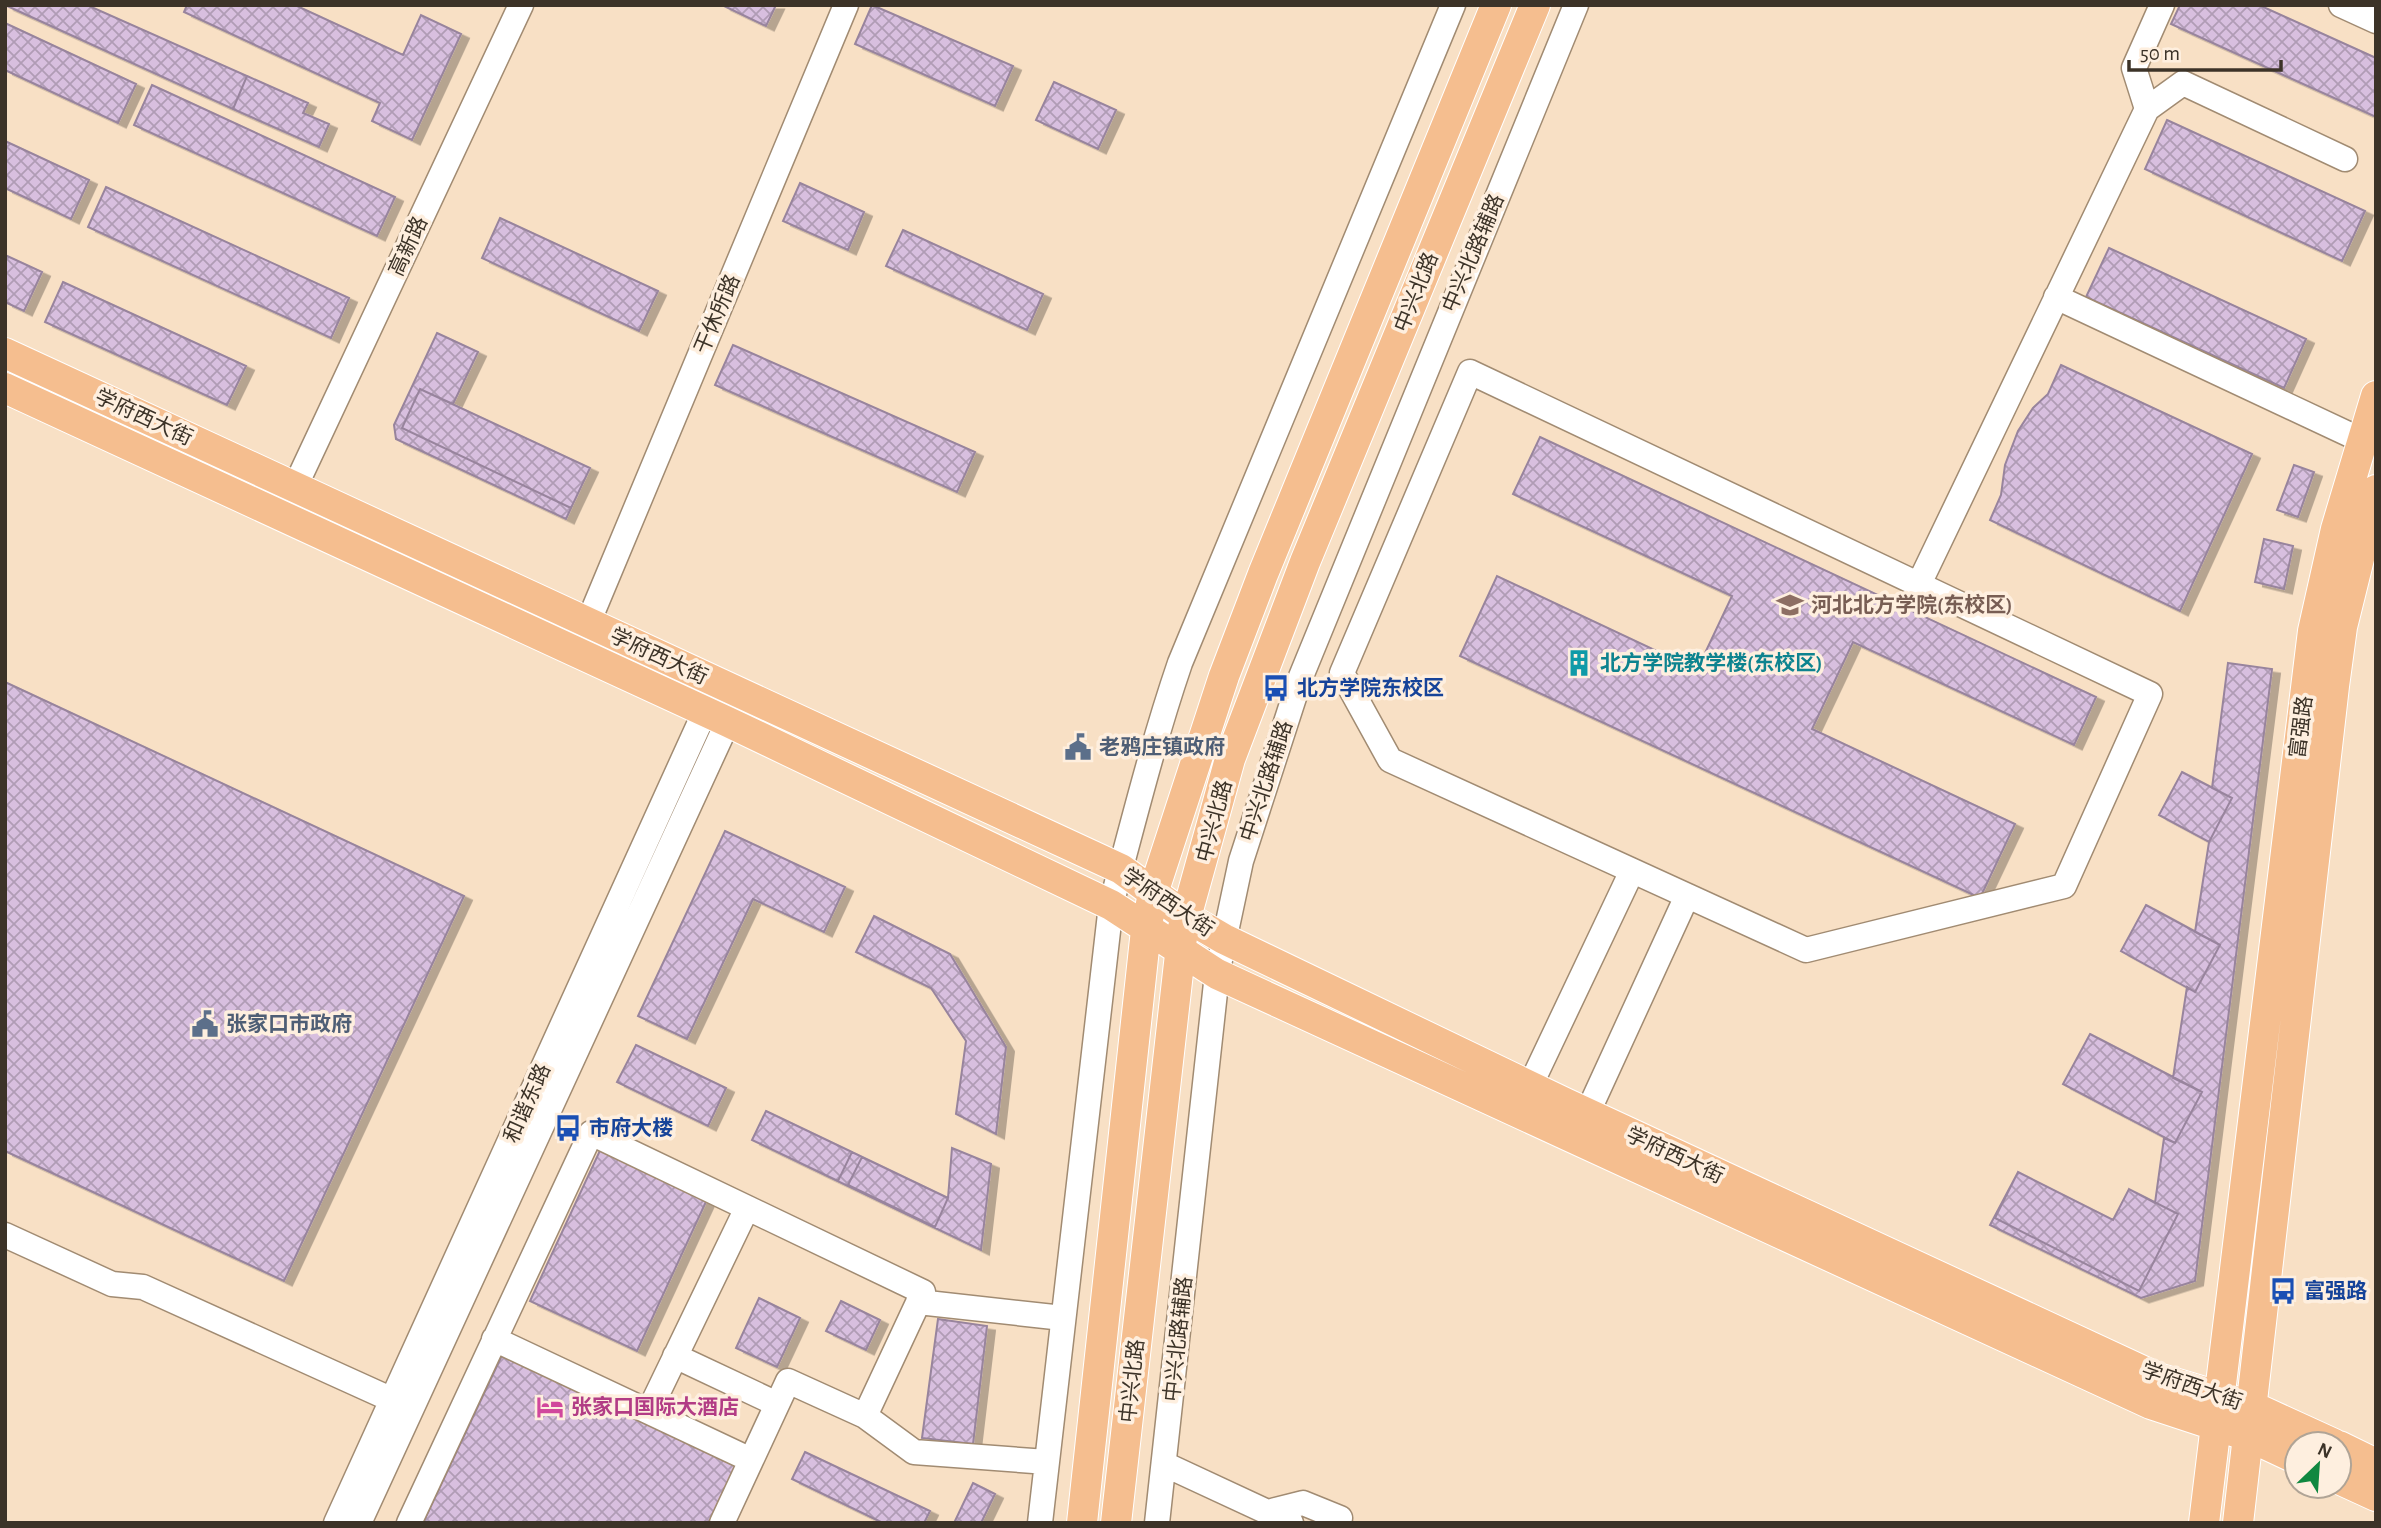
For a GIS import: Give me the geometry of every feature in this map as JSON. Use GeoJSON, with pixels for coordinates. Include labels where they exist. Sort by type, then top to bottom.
{"type":"FeatureCollection","features":[{"type":"Feature","properties":{"kind":"main road","name":"中兴北路"},"geometry":{"type":"LineString","coordinates":[[1082,1523],[1146,930],[1153,893],[1202,740],[1263,574],[1496,5]]}},
{"type":"Feature","properties":{"kind":"main road","name":"中兴北路"},"geometry":{"type":"LineString","coordinates":[[1116,1523],[1183,928],[1188,918],[1230,759],[1305,562],[1535,5]]}},
{"type":"Feature","properties":{"kind":"main road","name":"学府西大街"},"geometry":{"type":"LineString","coordinates":[[5,353],[1121,869],[1188,918],[1224,939],[1587,1114],[2158,1378],[2251,1406],[2303,1430]]}},
{"type":"Feature","properties":{"kind":"main road","name":"学府西大街"},"geometry":{"type":"LineString","coordinates":[[5,388],[717,717],[1111,905],[1217,974],[2151,1404],[2248,1436],[2283,1452]]}},
{"type":"Feature","properties":{"kind":"main road","name":"富强路"},"geometry":{"type":"LineString","coordinates":[[2204,1523],[2313,631],[2336,529],[2376,396]]}},
{"type":"Feature","properties":{"kind":"main road","name":"富强路"},"geometry":{"type":"LineString","coordinates":[[2238,1523],[2335,674],[2342,627],[2376,491]]}},
{"type":"Feature","properties":{"kind":"main road"},"geometry":{"type":"LineString","coordinates":[[2353,1453],[2376,1464]]}},
{"type":"Feature","properties":{"kind":"main road"},"geometry":{"type":"LineString","coordinates":[[2353,1485],[2376,1496]]}},
{"type":"Feature","properties":{"kind":"street","name":"高新路"},"geometry":{"type":"LineString","coordinates":[[295,487],[521,5]]}},
{"type":"Feature","properties":{"kind":"street","name":"干休所路"},"geometry":{"type":"LineString","coordinates":[[588,623],[846,5]]}},
{"type":"Feature","properties":{"kind":"street"},"geometry":{"type":"LineString","coordinates":[[1040,1523],[1111,905],[1158,727],[1180,663],[1453,5]]}},
{"type":"Feature","properties":{"kind":"street","name":"中兴北路辅路"},"geometry":{"type":"LineString","coordinates":[[1157,1523],[1217,974],[1241,861],[1300,679],[1576,5]]}},
{"type":"Feature","properties":{"kind":"street"},"geometry":{"type":"LineString","coordinates":[[2147,109],[2134,68],[2162,5]]}},
{"type":"Feature","properties":{"kind":"street"},"geometry":{"type":"LineString","coordinates":[[2341,5],[2376,22]]}},
{"type":"Feature","properties":{"kind":"street"},"geometry":{"type":"LineString","coordinates":[[1919,584],[2147,109],[2183,83],[2345,159]]}},
{"type":"Feature","properties":{"kind":"street"},"geometry":{"type":"LineString","coordinates":[[2056,297],[2361,440]]}},
{"type":"Feature","properties":{"kind":"street"},"geometry":{"type":"LineString","coordinates":[[1470,372],[1919,584],[2150,694],[2064,886],[1806,950],[1390,760],[1342,673],[1470,372]]}},
{"type":"Feature","properties":{"kind":"street","name":"和谐东路"},"geometry":{"type":"LineString","coordinates":[[336,1523],[402,1404],[729,688]]}},
{"type":"Feature","properties":{"kind":"street"},"geometry":{"type":"LineString","coordinates":[[1530,1086],[1632,871]]}},
{"type":"Feature","properties":{"kind":"street"},"geometry":{"type":"LineString","coordinates":[[1587,1114],[1687,896]]}},
{"type":"Feature","properties":{"kind":"street"},"geometry":{"type":"LineString","coordinates":[[409,1523],[591,1133],[923,1292],[865,1416]]}},
{"type":"Feature","properties":{"kind":"street"},"geometry":{"type":"LineString","coordinates":[[649,1411],[747,1208]]}},
{"type":"Feature","properties":{"kind":"street"},"geometry":{"type":"LineString","coordinates":[[5,1235],[112,1284],[143,1287],[402,1404]]}},
{"type":"Feature","properties":{"kind":"street"},"geometry":{"type":"LineString","coordinates":[[918,1302],[1063,1318]]}},
{"type":"Feature","properties":{"kind":"street"},"geometry":{"type":"LineString","coordinates":[[495,1339],[751,1460]]}},
{"type":"Feature","properties":{"kind":"street"},"geometry":{"type":"LineString","coordinates":[[676,1356],[777,1404]]}},
{"type":"Feature","properties":{"kind":"street"},"geometry":{"type":"LineString","coordinates":[[722,1523],[788,1381],[865,1416],[914,1452],[1047,1462]]}},
{"type":"Feature","properties":{"kind":"street","name":"和谐东路"},"geometry":{"type":"LineString","coordinates":[[359,1523],[402,1404]]}},
{"type":"Feature","properties":{"kind":"street"},"geometry":{"type":"LineString","coordinates":[[1164,1464],[1291,1523]]}},
{"type":"Feature","properties":{"kind":"street"},"geometry":{"type":"LineString","coordinates":[[1268,1512],[1303,1503],[1340,1518]]}},
{"type":"Feature","properties":{"kind":"building"},"geometry":{"type":"Polygon","coordinates":[[[5,5],[87,5],[247,76],[233,109],[5,5]]]}},
{"type":"Feature","properties":{"kind":"building"},"geometry":{"type":"Polygon","coordinates":[[[187,5],[295,5],[403,55],[421,15],[461,34],[412,140],[372,121],[380,103],[184,12],[187,5]]]}},
{"type":"Feature","properties":{"kind":"building"},"geometry":{"type":"Polygon","coordinates":[[[722,5],[776,5],[766,26],[722,5]]]}},
{"type":"Feature","properties":{"kind":"building"},"geometry":{"type":"Polygon","coordinates":[[[872,5],[1013,66],[995,106],[855,44],[872,5]]]}},
{"type":"Feature","properties":{"kind":"building"},"geometry":{"type":"Polygon","coordinates":[[[2180,5],[2259,5],[2376,58],[2376,117],[2171,24],[2180,5]]]}},
{"type":"Feature","properties":{"kind":"building"},"geometry":{"type":"Polygon","coordinates":[[[5,23],[136,84],[118,123],[5,70],[5,23]]]}},
{"type":"Feature","properties":{"kind":"building"},"geometry":{"type":"Polygon","coordinates":[[[247,76],[308,103],[303,113],[329,124],[319,147],[233,109],[247,76]]]}},
{"type":"Feature","properties":{"kind":"building"},"geometry":{"type":"Polygon","coordinates":[[[1054,82],[1116,110],[1098,149],[1036,120],[1054,82]]]}},
{"type":"Feature","properties":{"kind":"building"},"geometry":{"type":"Polygon","coordinates":[[[152,85],[395,197],[377,236],[134,125],[152,85]]]}},
{"type":"Feature","properties":{"kind":"building"},"geometry":{"type":"Polygon","coordinates":[[[2167,120],[2365,211],[2342,261],[2145,169],[2167,120]]]}},
{"type":"Feature","properties":{"kind":"building"},"geometry":{"type":"Polygon","coordinates":[[[5,141],[89,180],[71,219],[5,188],[5,141]]]}},
{"type":"Feature","properties":{"kind":"building"},"geometry":{"type":"Polygon","coordinates":[[[800,183],[864,212],[848,250],[783,221],[800,183]]]}},
{"type":"Feature","properties":{"kind":"building"},"geometry":{"type":"Polygon","coordinates":[[[106,187],[349,298],[331,338],[88,227],[106,187]]]}},
{"type":"Feature","properties":{"kind":"building"},"geometry":{"type":"Polygon","coordinates":[[[500,218],[658,291],[639,331],[482,258],[500,218]]]}},
{"type":"Feature","properties":{"kind":"building"},"geometry":{"type":"Polygon","coordinates":[[[903,230],[1043,294],[1027,330],[886,266],[903,230]]]}},
{"type":"Feature","properties":{"kind":"building"},"geometry":{"type":"Polygon","coordinates":[[[2109,248],[2306,339],[2284,388],[2086,297],[2109,248]]]}},
{"type":"Feature","properties":{"kind":"building"},"geometry":{"type":"Polygon","coordinates":[[[5,255],[42,272],[24,311],[5,302],[5,255]]]}},
{"type":"Feature","properties":{"kind":"building"},"geometry":{"type":"Polygon","coordinates":[[[63,282],[246,366],[227,405],[45,322],[63,282]]]}},
{"type":"Feature","properties":{"kind":"building"},"geometry":{"type":"Polygon","coordinates":[[[437,333],[478,352],[453,404],[420,389],[402,428],[571,508],[566,519],[396,439],[394,425],[437,333]]]}},
{"type":"Feature","properties":{"kind":"building"},"geometry":{"type":"Polygon","coordinates":[[[733,345],[975,452],[957,492],[715,385],[733,345]]]}},
{"type":"Feature","properties":{"kind":"building"},"geometry":{"type":"Polygon","coordinates":[[[2061,365],[2252,454],[2180,611],[1990,520],[2001,495],[2005,465],[2018,431],[2033,408],[2048,394],[2061,365]]]}},
{"type":"Feature","properties":{"kind":"building"},"geometry":{"type":"Polygon","coordinates":[[[420,389],[590,468],[571,508],[402,428],[420,389]]]}},
{"type":"Feature","properties":{"kind":"building","name":"北方学院教学楼(东校区)"},"geometry":{"type":"Polygon","coordinates":[[[1540,437],[2096,697],[2074,745],[1853,642],[1812,729],[2015,824],[1980,898],[1460,656],[1497,576],[1697,670],[1732,596],[1513,494],[1540,437]]]}},
{"type":"Feature","properties":{"kind":"building"},"geometry":{"type":"Polygon","coordinates":[[[2294,465],[2314,472],[2298,517],[2277,510],[2294,465]]]}},
{"type":"Feature","properties":{"kind":"building"},"geometry":{"type":"Polygon","coordinates":[[[2264,539],[2293,546],[2284,589],[2255,582],[2264,539]]]}},
{"type":"Feature","properties":{"kind":"building"},"geometry":{"type":"Polygon","coordinates":[[[2228,663],[2272,669],[2195,1281],[2141,1298],[1990,1225],[2018,1172],[2113,1220],[2129,1189],[2155,1203],[2164,1138],[2175,1143],[2202,1092],[2173,1078],[2187,987],[2195,992],[2220,945],[2195,932],[2209,842],[2232,798],[2212,788],[2228,663]]]}},
{"type":"Feature","properties":{"kind":"building","name":"张家口市政府"},"geometry":{"type":"Polygon","coordinates":[[[5,682],[464,896],[284,1281],[5,1151],[5,682]]]}},
{"type":"Feature","properties":{"kind":"building"},"geometry":{"type":"Polygon","coordinates":[[[2182,772],[2232,798],[2209,842],[2159,815],[2182,772]]]}},
{"type":"Feature","properties":{"kind":"building"},"geometry":{"type":"Polygon","coordinates":[[[725,831],[845,887],[824,932],[753,899],[687,1039],[638,1016],[725,831]]]}},
{"type":"Feature","properties":{"kind":"building"},"geometry":{"type":"Polygon","coordinates":[[[2146,905],[2220,945],[2195,992],[2121,951],[2146,905]]]}},
{"type":"Feature","properties":{"kind":"building"},"geometry":{"type":"Polygon","coordinates":[[[874,916],[950,954],[1006,1047],[996,1134],[956,1114],[966,1041],[931,988],[856,952],[874,916]]]}},
{"type":"Feature","properties":{"kind":"building"},"geometry":{"type":"Polygon","coordinates":[[[2090,1034],[2202,1092],[2175,1143],[2063,1084],[2090,1034]]]}},
{"type":"Feature","properties":{"kind":"building"},"geometry":{"type":"Polygon","coordinates":[[[636,1045],[726,1088],[708,1126],[617,1082],[636,1045]]]}},
{"type":"Feature","properties":{"kind":"building"},"geometry":{"type":"Polygon","coordinates":[[[766,1111],[852,1152],[838,1181],[752,1140],[766,1111]]]}},
{"type":"Feature","properties":{"kind":"building"},"geometry":{"type":"Polygon","coordinates":[[[766,1111],[948,1198],[952,1148],[991,1164],[981,1250],[752,1140],[766,1111]]]}},
{"type":"Feature","properties":{"kind":"building"},"geometry":{"type":"Polygon","coordinates":[[[603,1144],[710,1193],[637,1351],[530,1301],[603,1144]]]}},
{"type":"Feature","properties":{"kind":"building"},"geometry":{"type":"Polygon","coordinates":[[[862,1157],[948,1198],[935,1227],[848,1185],[862,1157]]]}},
{"type":"Feature","properties":{"kind":"building"},"geometry":{"type":"Polygon","coordinates":[[[2018,1172],[2113,1220],[2129,1189],[2178,1214],[2139,1291],[1995,1218],[2018,1172]]]}},
{"type":"Feature","properties":{"kind":"building"},"geometry":{"type":"Polygon","coordinates":[[[759,1298],[800,1318],[777,1367],[736,1348],[759,1298]]]}},
{"type":"Feature","properties":{"kind":"building"},"geometry":{"type":"Polygon","coordinates":[[[841,1301],[880,1320],[866,1350],[826,1331],[841,1301]]]}},
{"type":"Feature","properties":{"kind":"building"},"geometry":{"type":"Polygon","coordinates":[[[938,1319],[987,1326],[973,1444],[922,1438],[938,1319]]]}},
{"type":"Feature","properties":{"kind":"building","name":"张家口国际大酒店"},"geometry":{"type":"Polygon","coordinates":[[[504,1351],[741,1463],[713,1523],[423,1523],[504,1351]]]}},
{"type":"Feature","properties":{"kind":"building"},"geometry":{"type":"Polygon","coordinates":[[[805,1452],[930,1511],[924,1523],[883,1523],[792,1479],[805,1452]]]}},
{"type":"Feature","properties":{"kind":"building"},"geometry":{"type":"Polygon","coordinates":[[[973,1483],[995,1494],[981,1523],[954,1523],[973,1483]]]}},
{"type":"Feature","properties":{"kind":"place","name":"河北北方学院(东校区)"},"geometry":{"type":"Point","coordinates":[1790,605]}},
{"type":"Feature","properties":{"kind":"place","name":"北方学院教学楼(东校区)"},"geometry":{"type":"Point","coordinates":[1579,663]}},
{"type":"Feature","properties":{"kind":"place","name":"北方学院东校区"},"geometry":{"type":"Point","coordinates":[1276,688]}},
{"type":"Feature","properties":{"kind":"place","name":"老鸦庄镇政府"},"geometry":{"type":"Point","coordinates":[1078,747]}},
{"type":"Feature","properties":{"kind":"place","name":"张家口市政府"},"geometry":{"type":"Point","coordinates":[205,1024]}},
{"type":"Feature","properties":{"kind":"place","name":"市府大楼"},"geometry":{"type":"Point","coordinates":[568,1128]}},
{"type":"Feature","properties":{"kind":"place","name":"富强路"},"geometry":{"type":"Point","coordinates":[2283,1291]}},
{"type":"Feature","properties":{"kind":"place","name":"张家口国际大酒店"},"geometry":{"type":"Point","coordinates":[550,1407]}}]}
